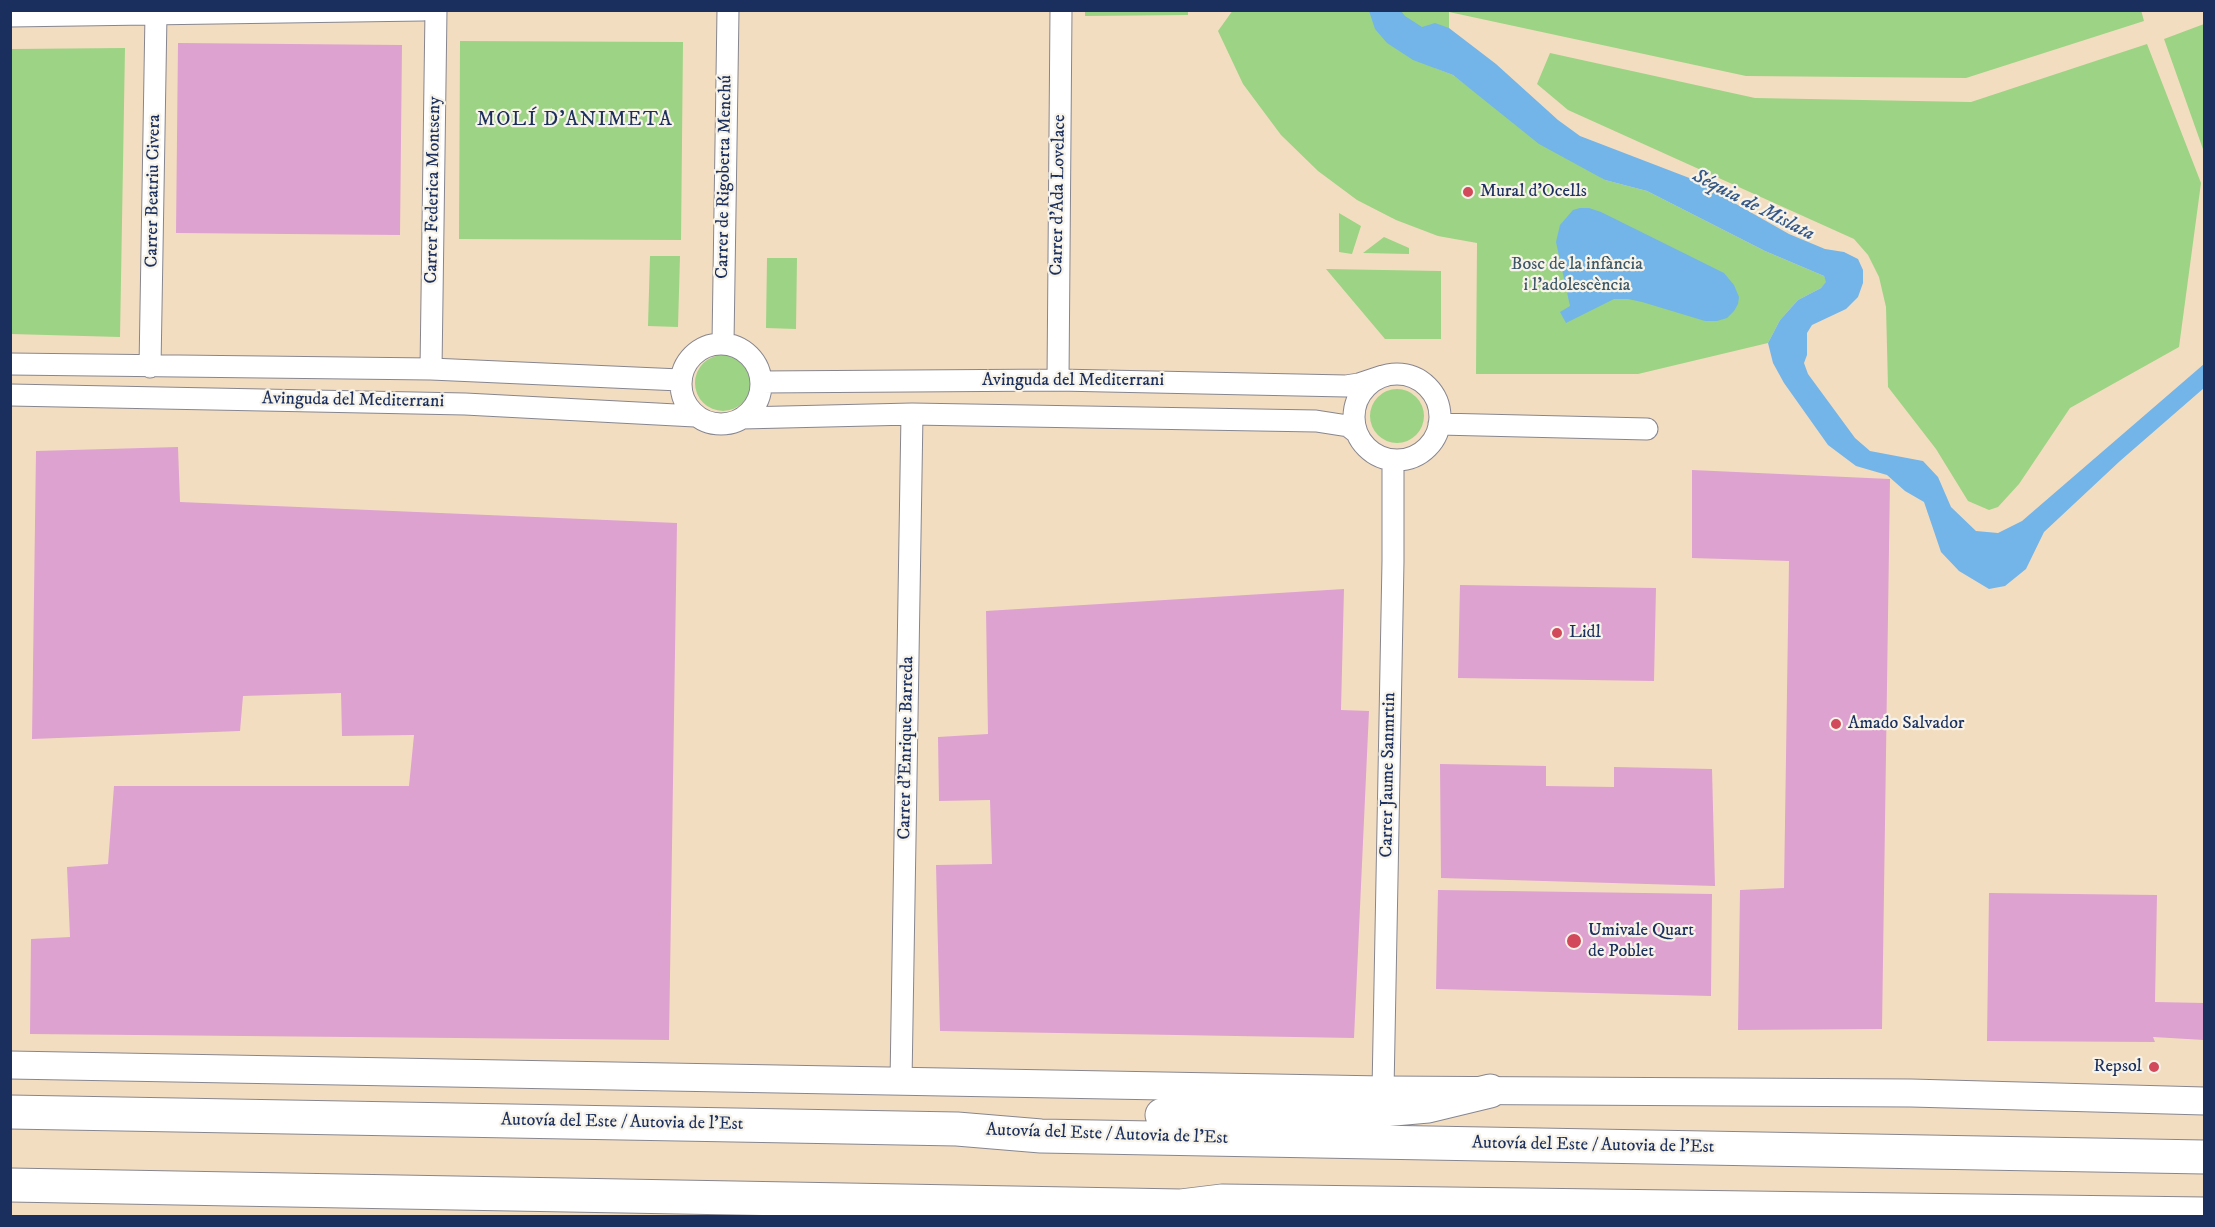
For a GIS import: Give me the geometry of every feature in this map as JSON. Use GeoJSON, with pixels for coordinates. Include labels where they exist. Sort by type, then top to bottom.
{"type":"FeatureCollection","features":[{"type":"Feature","properties":{"kind":"highway"},"geometry":{"type":"LineString","coordinates":[[957,1129],[1038,1114],[1303,1117],[1428,1106],[1490,1091]]}},
{"type":"Feature","properties":{"kind":"highway","name":"Autovía del Este / Autovia de l'Est"},"geometry":{"type":"LineString","coordinates":[[10,1112],[957,1129],[1041,1136],[2205,1157]]}},
{"type":"Feature","properties":{"kind":"highway"},"geometry":{"type":"LineString","coordinates":[[10,1185],[1196,1211],[1222,1201],[2205,1214]]}},
{"type":"Feature","properties":{"kind":"street"},"geometry":{"type":"LineString","coordinates":[[10,16],[423,10]]}},
{"type":"Feature","properties":{"kind":"street","name":"Carrer Federica Montseny"},"geometry":{"type":"LineString","coordinates":[[431,369],[436,10]]}},
{"type":"Feature","properties":{"kind":"street","name":"Carrer de Rigoberta Menchú"},"geometry":{"type":"LineString","coordinates":[[723,343],[728,10]]}},
{"type":"Feature","properties":{"kind":"street","name":"Carrer d'Ada Lovelace"},"geometry":{"type":"LineString","coordinates":[[1058,380],[1061,10]]}},
{"type":"Feature","properties":{"kind":"street","name":"Carrer Beatriu Civera"},"geometry":{"type":"LineString","coordinates":[[150,367],[156,14]]}},
{"type":"Feature","properties":{"kind":"street"},"geometry":{"type":"LineString","coordinates":[[723,343],[742,349],[750,355],[760,372],[761,382],[757,404],[742,418],[731,423],[718,424],[706,422],[695,416],[682,396],[680,380],[690,357],[700,349],[723,343]]}},
{"type":"Feature","properties":{"kind":"street","name":"Avinguda del Mediterrani"},"geometry":{"type":"LineString","coordinates":[[10,364],[431,369],[680,380]]}},
{"type":"Feature","properties":{"kind":"street"},"geometry":{"type":"LineString","coordinates":[[1395,373],[1420,380],[1430,388],[1437,399],[1440,411],[1439,424],[1428,447],[1418,455],[1393,460],[1371,452],[1362,443],[1353,419],[1358,399],[1370,382],[1395,373]]}},
{"type":"Feature","properties":{"kind":"street","name":"Avinguda del Mediterrani"},"geometry":{"type":"LineString","coordinates":[[761,382],[1058,380],[1346,386],[1383,376]]}},
{"type":"Feature","properties":{"kind":"street","name":"Avinguda del Mediterrani"},"geometry":{"type":"LineString","coordinates":[[10,395],[465,404],[695,416]]}},
{"type":"Feature","properties":{"kind":"street","name":"Avinguda del Mediterrani"},"geometry":{"type":"LineString","coordinates":[[742,418],[912,414],[1316,421],[1348,426],[1357,433]]}},
{"type":"Feature","properties":{"kind":"street","name":"Carrer d'Enrique Barreda"},"geometry":{"type":"LineString","coordinates":[[902,1081],[912,414]]}},
{"type":"Feature","properties":{"kind":"street"},"geometry":{"type":"LineString","coordinates":[[1439,424],[1647,429]]}},
{"type":"Feature","properties":{"kind":"street","name":"Carrer Jaume Sanmrtin"},"geometry":{"type":"LineString","coordinates":[[1383,1090],[1393,460]]}},
{"type":"Feature","properties":{"kind":"street"},"geometry":{"type":"LineString","coordinates":[[10,1065],[1383,1090],[1911,1093],[2205,1101]]}},
{"type":"Feature","properties":{"kind":"green space"},"geometry":{"type":"Polygon","coordinates":[[[1188,10],[1188,15],[1085,16],[1085,11],[1188,10]]]}},
{"type":"Feature","properties":{"kind":"green space","name":"Bosc de la infància i l'adolescència"},"geometry":{"type":"Polygon","coordinates":[[[1233,10],[2141,10],[2144,21],[1966,78],[1746,76],[1449,12],[1449,28],[1435,68],[1453,75],[1605,180],[1647,191],[1765,251],[1824,276],[1827,282],[1821,288],[1798,300],[1780,320],[1768,343],[1638,374],[1476,374],[1477,243],[1438,236],[1396,220],[1357,200],[1318,171],[1281,135],[1243,84],[1218,31],[1233,10]]]}},
{"type":"Feature","properties":{"kind":"green space"},"geometry":{"type":"Polygon","coordinates":[[[2204,24],[2204,152],[2164,39],[2204,24]]]}},
{"type":"Feature","properties":{"kind":"green space"},"geometry":{"type":"Polygon","coordinates":[[[460,41],[683,42],[681,240],[459,239],[460,41]]]}},
{"type":"Feature","properties":{"kind":"green space"},"geometry":{"type":"Polygon","coordinates":[[[2147,44],[2201,183],[2179,347],[2070,408],[2019,484],[1998,507],[1989,510],[1968,501],[1936,449],[1888,387],[1886,307],[1879,277],[1868,255],[1854,239],[1568,110],[1537,84],[1550,53],[1755,98],[1971,102],[2147,44]]]}},
{"type":"Feature","properties":{"kind":"green space"},"geometry":{"type":"Polygon","coordinates":[[[125,48],[120,337],[11,334],[11,49],[125,48]]]}},
{"type":"Feature","properties":{"kind":"green space"},"geometry":{"type":"Polygon","coordinates":[[[1339,213],[1361,226],[1352,254],[1339,252],[1339,213]]]}},
{"type":"Feature","properties":{"kind":"green space"},"geometry":{"type":"Polygon","coordinates":[[[1384,237],[1409,248],[1409,254],[1363,253],[1384,237]]]}},
{"type":"Feature","properties":{"kind":"green space"},"geometry":{"type":"Polygon","coordinates":[[[650,256],[680,256],[678,327],[648,326],[650,256]]]}},
{"type":"Feature","properties":{"kind":"green space"},"geometry":{"type":"Polygon","coordinates":[[[767,258],[797,258],[796,329],[766,328],[767,258]]]}},
{"type":"Feature","properties":{"kind":"green space"},"geometry":{"type":"Polygon","coordinates":[[[1326,269],[1441,271],[1441,339],[1385,339],[1326,269]]]}},
{"type":"Feature","properties":{"kind":"green space"},"geometry":{"type":"Polygon","coordinates":[[[723,355],[738,360],[746,368],[751,383],[746,398],[738,406],[723,411],[708,406],[700,398],[695,383],[700,368],[708,360],[723,355]]]}},
{"type":"Feature","properties":{"kind":"green space"},"geometry":{"type":"Polygon","coordinates":[[[1392,389],[1402,389],[1412,393],[1420,401],[1424,416],[1420,431],[1412,439],[1402,443],[1392,443],[1382,439],[1374,431],[1370,421],[1370,411],[1374,401],[1382,393],[1392,389]]]}},
{"type":"Feature","properties":{"kind":"water"},"geometry":{"type":"Polygon","coordinates":[[[1369,11],[1401,11],[1422,27],[1435,23],[1449,28],[1496,64],[1558,120],[1580,136],[1692,179],[1789,234],[1825,249],[1844,252],[1858,259],[1863,270],[1863,283],[1858,297],[1846,309],[1812,325],[1807,333],[1807,355],[1804,363],[1808,374],[1855,438],[1870,451],[1923,461],[1938,477],[1951,507],[1976,531],[1998,533],[2022,521],[2204,364],[2204,388],[2120,461],[2044,532],[2026,569],[2005,586],[1989,589],[1959,571],[1941,552],[1924,502],[1905,491],[1887,475],[1856,466],[1828,445],[1784,383],[1773,363],[1768,343],[1780,320],[1798,300],[1821,288],[1826,282],[1824,276],[1765,251],[1647,191],[1605,180],[1539,144],[1453,75],[1413,60],[1387,43],[1375,29],[1369,11]]]}},
{"type":"Feature","properties":{"kind":"water"},"geometry":{"type":"Polygon","coordinates":[[[1580,208],[1601,212],[1724,273],[1734,285],[1739,297],[1734,311],[1727,318],[1705,321],[1642,302],[1614,299],[1566,323],[1560,312],[1570,306],[1556,242],[1560,225],[1573,210],[1580,208]]]}},
{"type":"Feature","properties":{"kind":"building"},"geometry":{"type":"Polygon","coordinates":[[[178,43],[402,45],[400,235],[176,233],[178,43]]]}},
{"type":"Feature","properties":{"kind":"building"},"geometry":{"type":"Polygon","coordinates":[[[178,447],[180,502],[677,523],[669,1040],[30,1034],[31,939],[70,937],[67,867],[108,864],[114,786],[409,786],[414,735],[342,736],[341,693],[243,696],[240,731],[32,739],[36,451],[178,447]]]}},
{"type":"Feature","properties":{"kind":"building","name":"Amado Salvador"},"geometry":{"type":"Polygon","coordinates":[[[1692,470],[1890,479],[1882,1029],[1738,1030],[1740,890],[1784,888],[1789,561],[1692,558],[1692,470]]]}},
{"type":"Feature","properties":{"kind":"building","name":"Lidl"},"geometry":{"type":"Polygon","coordinates":[[[1460,585],[1656,588],[1654,681],[1458,678],[1460,585]]]}},
{"type":"Feature","properties":{"kind":"building"},"geometry":{"type":"Polygon","coordinates":[[[1344,589],[1341,710],[1369,711],[1354,1038],[940,1031],[936,865],[992,864],[990,800],[939,801],[938,737],[988,734],[986,611],[1344,589]]]}},
{"type":"Feature","properties":{"kind":"building"},"geometry":{"type":"Polygon","coordinates":[[[1440,764],[1546,766],[1546,786],[1614,787],[1614,767],[1712,769],[1715,886],[1441,878],[1440,764]]]}},
{"type":"Feature","properties":{"kind":"building","name":"Umivale Quart de Poblet"},"geometry":{"type":"Polygon","coordinates":[[[1438,890],[1712,894],[1711,996],[1436,989],[1438,890]]]}},
{"type":"Feature","properties":{"kind":"building"},"geometry":{"type":"Polygon","coordinates":[[[1989,893],[2157,895],[2155,1002],[2204,1003],[2204,1040],[2153,1037],[2155,1042],[1987,1041],[1989,893]]]}},
{"type":"Feature","properties":{"kind":"place","name":"Mural d'Ocells"},"geometry":{"type":"Point","coordinates":[1468,192]}},
{"type":"Feature","properties":{"kind":"place","name":"Lidl"},"geometry":{"type":"Point","coordinates":[1557,633]}},
{"type":"Feature","properties":{"kind":"place","name":"Amado Salvador"},"geometry":{"type":"Point","coordinates":[1836,724]}},
{"type":"Feature","properties":{"kind":"place","name":"Umivale Quart de Poblet"},"geometry":{"type":"Point","coordinates":[1574,941]}},
{"type":"Feature","properties":{"kind":"place","name":"Repsol"},"geometry":{"type":"Point","coordinates":[2154,1067]}},
{"type":"Feature","properties":{"kind":"district","name":"MOLÍ D'ANIMETA"},"geometry":{"type":"Point","coordinates":[575,121]}},
{"type":"Feature","properties":{"kind":"water label","name":"Séquia de Mislata"},"geometry":{"type":"Point","coordinates":[1753,206]}}]}
